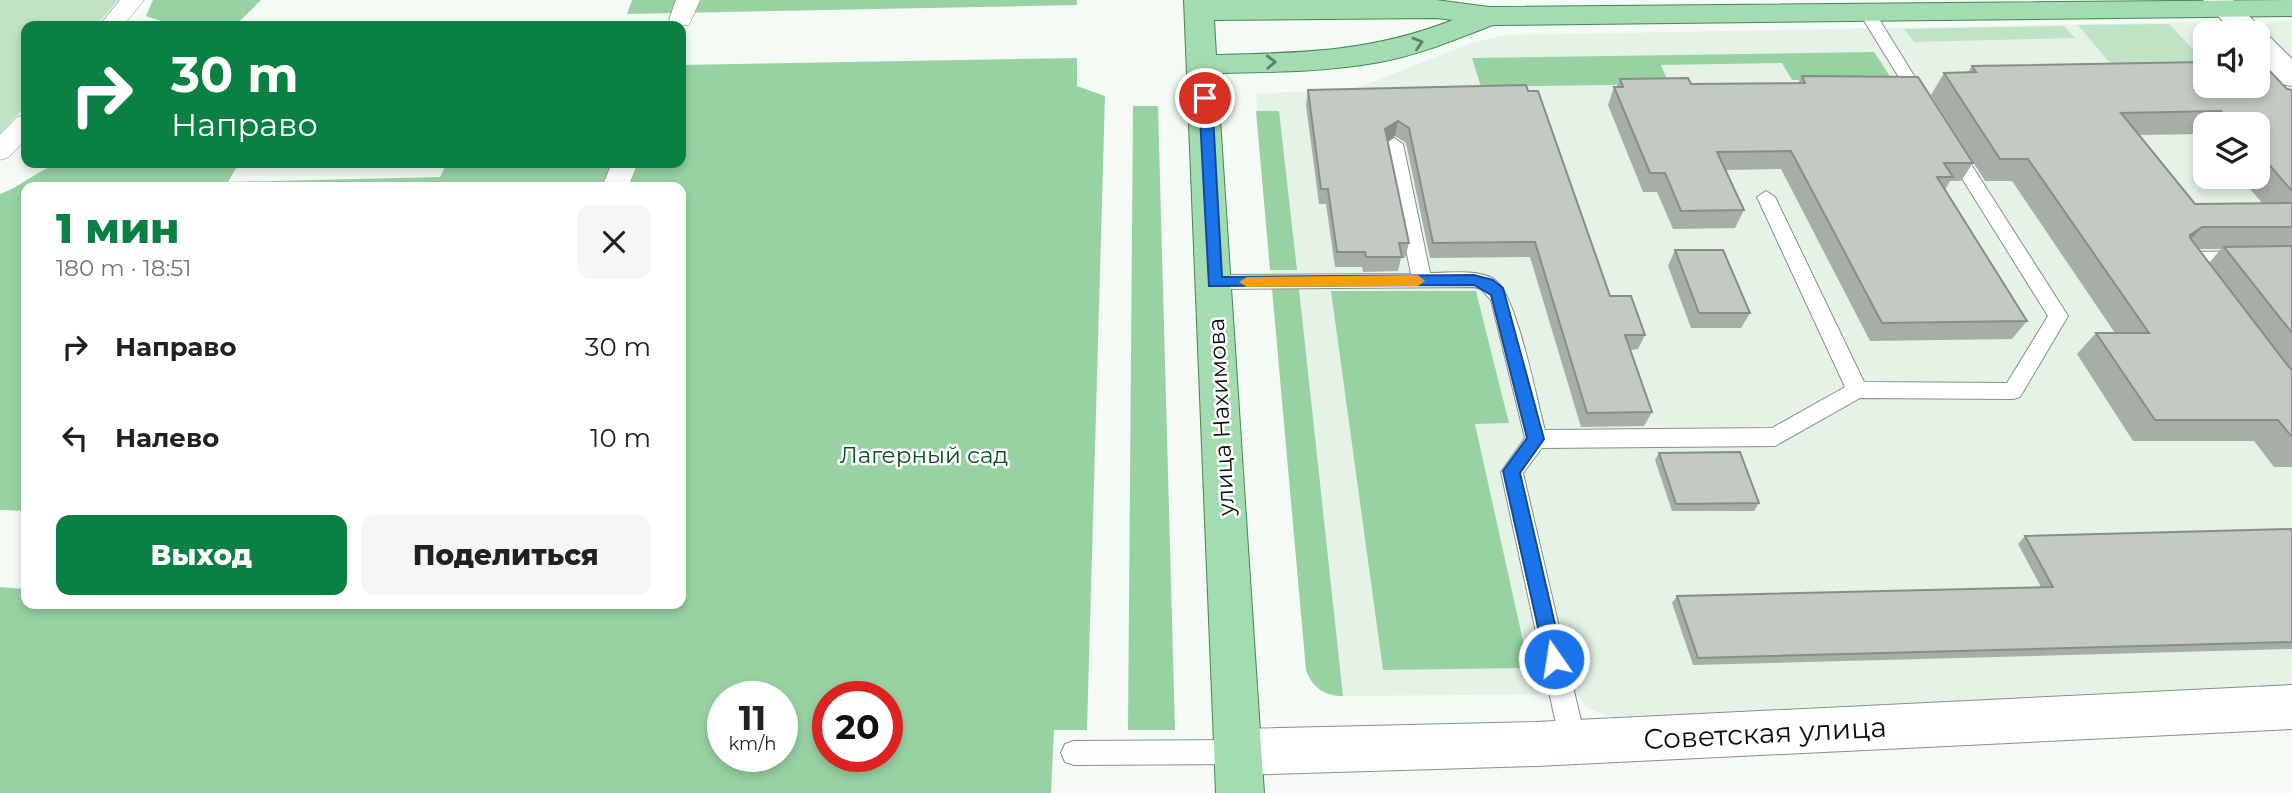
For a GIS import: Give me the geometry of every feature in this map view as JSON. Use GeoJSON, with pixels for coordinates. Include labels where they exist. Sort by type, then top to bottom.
{"type":"FeatureCollection","features":[{"type":"Feature","properties":{"kind":"main road"},"geometry":{"type":"LineString","coordinates":[[1199,5],[1335,10],[1436,9],[1489,16],[2221,4],[2292,7]]}},
{"type":"Feature","properties":{"kind":"main road","name":"улица Нахимова"},"geometry":{"type":"LineString","coordinates":[[1199,5],[1239,773]]}},
{"type":"Feature","properties":{"kind":"main road"},"geometry":{"type":"LineString","coordinates":[[1335,10],[1321,20],[1317,32],[1328,47],[1351,58]]}},
{"type":"Feature","properties":{"kind":"main road"},"geometry":{"type":"LineString","coordinates":[[1203,64],[1351,58],[1420,43],[1489,16]]}},
{"type":"Feature","properties":{"kind":"street"},"geometry":{"type":"LineString","coordinates":[[115,21],[132,0]]}},
{"type":"Feature","properties":{"kind":"street"},"geometry":{"type":"LineString","coordinates":[[2221,4],[2238,21]]}},
{"type":"Feature","properties":{"kind":"street"},"geometry":{"type":"LineString","coordinates":[[2270,54],[2292,77]]}},
{"type":"Feature","properties":{"kind":"street"},"geometry":{"type":"LineString","coordinates":[[0,151],[21,128]]}},
{"type":"Feature","properties":{"kind":"street","name":"Советская улица"},"geometry":{"type":"LineString","coordinates":[[1239,773],[1573,742],[2292,707]]}},
{"type":"Feature","properties":{"kind":"lane"},"geometry":{"type":"LineString","coordinates":[[1536,439],[1775,437],[1857,390],[2013,391],[2058,316],[1866,11]]}},
{"type":"Feature","properties":{"kind":"lane"},"geometry":{"type":"LineString","coordinates":[[1394,144],[1422,281]]}},
{"type":"Feature","properties":{"kind":"lane"},"geometry":{"type":"LineString","coordinates":[[1766,197],[1857,390]]}},
{"type":"Feature","properties":{"kind":"lane"},"geometry":{"type":"LineString","coordinates":[[2198,281],[2182,259],[2292,258]]}},
{"type":"Feature","properties":{"kind":"lane"},"geometry":{"type":"LineString","coordinates":[[1215,282],[1481,281],[1498,292],[1536,439]]}},
{"type":"Feature","properties":{"kind":"lane"},"geometry":{"type":"LineString","coordinates":[[1536,439],[1512,471],[1573,742]]}},
{"type":"Feature","properties":{"kind":"lane"},"geometry":{"type":"LineString","coordinates":[[1074,753],[1239,773]]}},
{"type":"Feature","properties":{"kind":"shaded area"},"geometry":{"type":"Polygon","coordinates":[[[2292,20],[2292,59],[2270,35],[2269,21],[2292,20]]]}},
{"type":"Feature","properties":{"kind":"shaded area"},"geometry":{"type":"Polygon","coordinates":[[[2193,22],[2193,98],[2270,98],[2270,70],[2292,93],[2292,687],[1609,717],[1586,707],[1577,694],[1333,696],[1323,692],[1309,678],[1256,94],[1354,89],[1472,43],[1506,35],[2193,22]]]}},
{"type":"Feature","properties":{"kind":"green space"},"geometry":{"type":"Polygon","coordinates":[[[0,0],[118,0],[100,21],[21,21],[21,111],[0,135],[0,0]]]}},
{"type":"Feature","properties":{"kind":"green space"},"geometry":{"type":"Polygon","coordinates":[[[153,0],[261,0],[239,21],[163,21],[146,16],[153,0]]]}},
{"type":"Feature","properties":{"kind":"green space"},"geometry":{"type":"Polygon","coordinates":[[[632,0],[1077,0],[1077,5],[627,14],[632,0]]]}},
{"type":"Feature","properties":{"kind":"green space"},"geometry":{"type":"Polygon","coordinates":[[[2169,24],[2193,49],[2193,68],[2115,69],[2078,25],[2169,24]]]}},
{"type":"Feature","properties":{"kind":"green space"},"geometry":{"type":"Polygon","coordinates":[[[2064,26],[2075,38],[1914,42],[1904,29],[2064,26]]]}},
{"type":"Feature","properties":{"kind":"green space"},"geometry":{"type":"Polygon","coordinates":[[[1874,52],[1891,78],[1792,80],[1782,63],[1661,65],[1669,84],[1481,87],[1472,58],[1874,52]]]}},
{"type":"Feature","properties":{"kind":"green space","name":"Лагерный сад"},"geometry":{"type":"Polygon","coordinates":[[[1077,58],[1077,86],[1105,96],[1087,730],[1054,730],[1051,793],[0,793],[0,587],[21,589],[21,609],[686,609],[686,182],[228,182],[440,177],[444,168],[686,168],[686,65],[1077,58]]]}},
{"type":"Feature","properties":{"kind":"green space"},"geometry":{"type":"Polygon","coordinates":[[[1133,106],[1158,106],[1175,730],[1128,730],[1133,106]]]}},
{"type":"Feature","properties":{"kind":"green space"},"geometry":{"type":"Polygon","coordinates":[[[1256,111],[1279,111],[1297,270],[1270,270],[1256,111]]]}},
{"type":"Feature","properties":{"kind":"green space","name":"Лагерный сад"},"geometry":{"type":"Polygon","coordinates":[[[49,168],[236,168],[228,182],[24,182],[49,168]]]}},
{"type":"Feature","properties":{"kind":"green space","name":"Лагерный сад"},"geometry":{"type":"Polygon","coordinates":[[[21,183],[21,511],[0,510],[0,194],[21,183]]]}},
{"type":"Feature","properties":{"kind":"green space"},"geometry":{"type":"Polygon","coordinates":[[[1272,289],[1299,289],[1343,696],[1320,689],[1306,670],[1272,289]]]}},
{"type":"Feature","properties":{"kind":"green space"},"geometry":{"type":"Polygon","coordinates":[[[1331,291],[1476,291],[1509,423],[1475,424],[1529,668],[1383,670],[1331,291]]]}},
{"type":"Feature","properties":{"kind":"building"},"geometry":{"type":"Polygon","coordinates":[[[2193,62],[2193,98],[2270,98],[2270,71],[2287,89],[2292,90],[2292,191],[2270,166],[2270,112],[2121,113],[2195,204],[2292,203],[2292,227],[2202,227],[2190,235],[2190,238],[2292,371],[2292,437],[2278,420],[2155,420],[2096,333],[2149,333],[2028,159],[2000,159],[1944,73],[1976,72],[1972,66],[2193,62]]]}},
{"type":"Feature","properties":{"kind":"building"},"geometry":{"type":"Polygon","coordinates":[[[1802,76],[1918,77],[1973,163],[1944,163],[1953,177],[1937,177],[2027,321],[1882,323],[1791,151],[1717,152],[1744,210],[1681,211],[1665,173],[1650,173],[1614,87],[1623,87],[1620,79],[1688,78],[1691,84],[1805,83],[1802,76]]]}},
{"type":"Feature","properties":{"kind":"building"},"geometry":{"type":"Polygon","coordinates":[[[1526,85],[1528,91],[1538,91],[1610,296],[1631,296],[1645,335],[1625,335],[1652,412],[1587,413],[1535,242],[1433,243],[1409,128],[1398,121],[1385,129],[1409,243],[1399,243],[1402,257],[1366,257],[1365,252],[1337,252],[1328,189],[1321,189],[1308,90],[1526,85]]]}},
{"type":"Feature","properties":{"kind":"building"},"geometry":{"type":"Polygon","coordinates":[[[2292,246],[2292,333],[2224,247],[2292,246]]]}},
{"type":"Feature","properties":{"kind":"building"},"geometry":{"type":"Polygon","coordinates":[[[1675,250],[1723,250],[1750,313],[1699,313],[1675,250]]]}},
{"type":"Feature","properties":{"kind":"building"},"geometry":{"type":"Polygon","coordinates":[[[1740,452],[1759,503],[1676,504],[1659,453],[1740,452]]]}},
{"type":"Feature","properties":{"kind":"building"},"geometry":{"type":"Polygon","coordinates":[[[2292,529],[2292,642],[1698,658],[1677,596],[2053,587],[2025,536],[2292,529]]]}},
{"type":"Feature","properties":{"kind":"slow traffic"},"geometry":{"type":"LineString","coordinates":[[1247,282],[1418,281]]}},
{"type":"Feature","properties":{"kind":"route"},"geometry":{"type":"LineString","coordinates":[[1205,98],[1215,282],[1474,280],[1494,287],[1498,292],[1536,439],[1512,471],[1554,659]]}}]}
